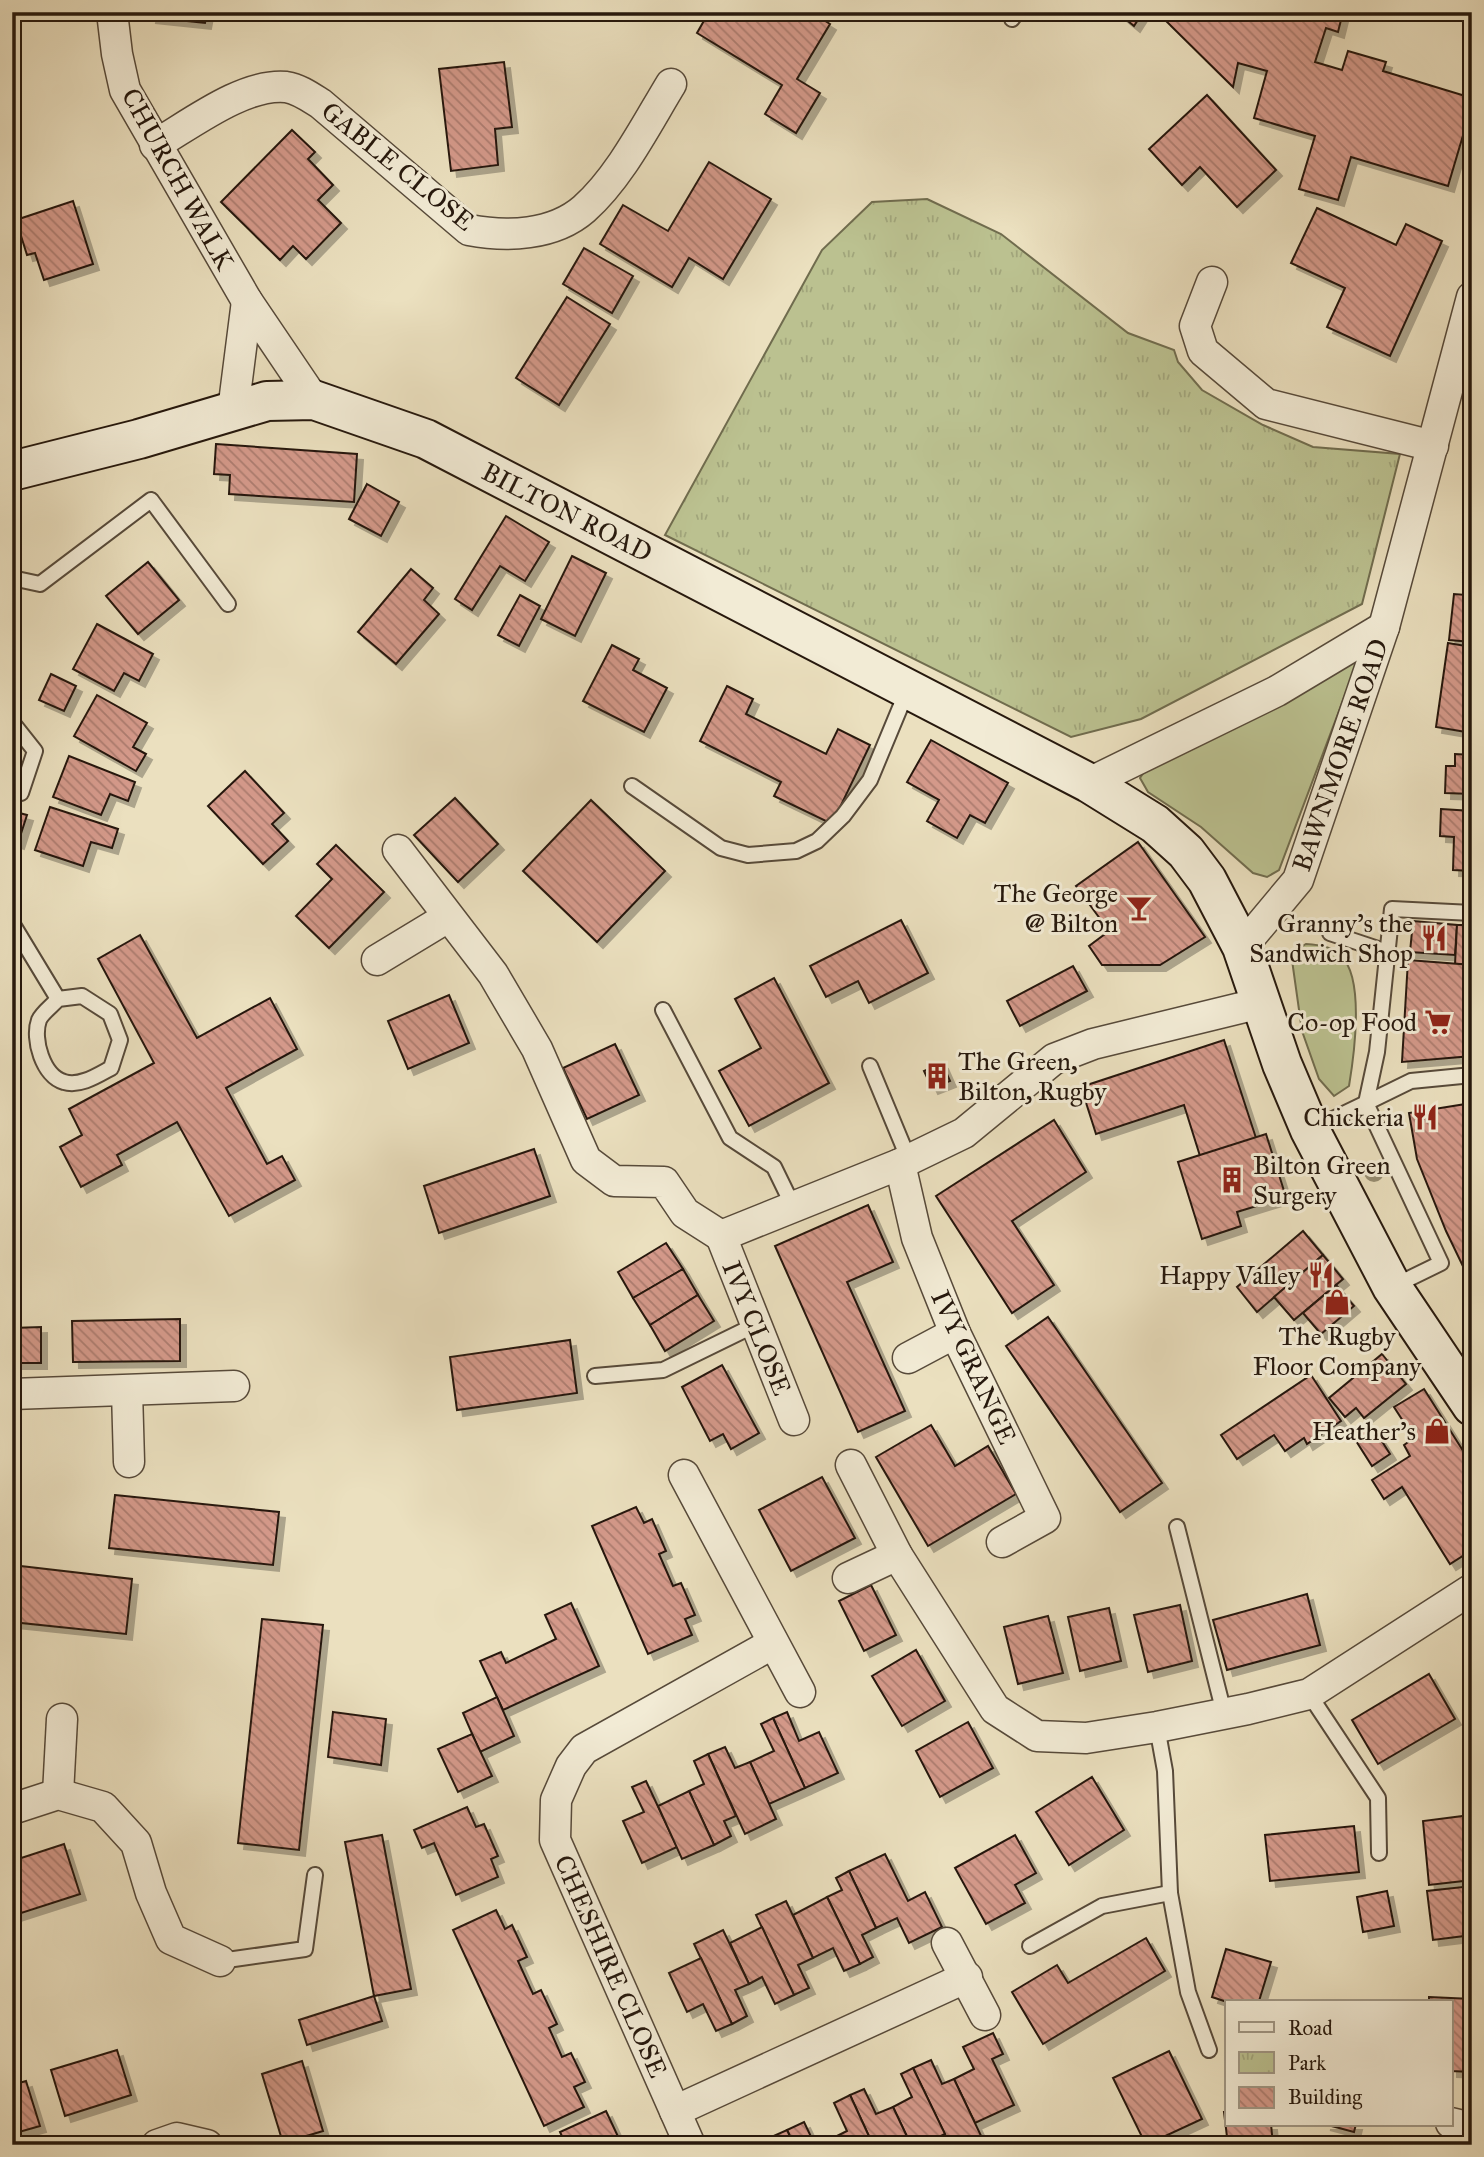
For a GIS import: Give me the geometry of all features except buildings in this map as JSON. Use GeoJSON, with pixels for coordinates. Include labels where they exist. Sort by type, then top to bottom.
{"type":"FeatureCollection","features":[{"type":"Feature","properties":{"kind":"main road","name":"BILTON ROAD"},"geometry":{"type":"LineString","coordinates":[[12,471],[139,439],[267,401],[313,400],[426,439],[1089,783],[1155,824],[1186,852],[1207,880],[1242,947],[1297,1103],[1310,1130],[1392,1287],[1472,1406]]}},
{"type":"Feature","properties":{"kind":"street","name":"CHURCH WALK"},"geometry":{"type":"LineString","coordinates":[[112,12],[125,90],[247,301],[313,400]]}},
{"type":"Feature","properties":{"kind":"street","name":"GABLE CLOSE"},"geometry":{"type":"LineString","coordinates":[[155,145],[241,95],[285,87],[303,92],[321,104],[469,230],[497,235],[529,232],[557,225],[583,210],[623,163],[671,84]]}},
{"type":"Feature","properties":{"kind":"street"},"geometry":{"type":"LineString","coordinates":[[1212,282],[1195,326],[1203,351],[1266,404],[1433,446]]}},
{"type":"Feature","properties":{"kind":"street","name":"BAWNMORE ROAD"},"geometry":{"type":"LineString","coordinates":[[1242,947],[1298,880],[1384,627],[1472,297]]}},
{"type":"Feature","properties":{"kind":"street","name":"CHURCH WALK"},"geometry":{"type":"LineString","coordinates":[[233,411],[247,301]]}},
{"type":"Feature","properties":{"kind":"street","name":"BAWNMORE ROAD"},"geometry":{"type":"LineString","coordinates":[[1089,783],[1277,691],[1384,627]]}},
{"type":"Feature","properties":{"kind":"street"},"geometry":{"type":"LineString","coordinates":[[398,850],[493,974],[537,1049],[586,1160],[614,1181],[664,1182],[685,1213],[721,1236],[905,1162],[964,1133],[1054,1059],[1093,1044],[1261,1003]]}},
{"type":"Feature","properties":{"kind":"street"},"geometry":{"type":"LineString","coordinates":[[377,960],[448,917]]}},
{"type":"Feature","properties":{"kind":"street","name":"IVY GRANGE"},"geometry":{"type":"LineString","coordinates":[[905,1162],[918,1238],[955,1333],[1045,1518],[1002,1542]]}},
{"type":"Feature","properties":{"kind":"street","name":"IVY CLOSE"},"geometry":{"type":"LineString","coordinates":[[721,1236],[794,1420]]}},
{"type":"Feature","properties":{"kind":"street"},"geometry":{"type":"LineString","coordinates":[[908,1358],[955,1333]]}},
{"type":"Feature","properties":{"kind":"street"},"geometry":{"type":"LineString","coordinates":[[12,1394],[234,1386]]}},
{"type":"Feature","properties":{"kind":"street"},"geometry":{"type":"LineString","coordinates":[[127,1391],[129,1462]]}},
{"type":"Feature","properties":{"kind":"street"},"geometry":{"type":"LineString","coordinates":[[851,1465],[897,1555],[995,1709],[1037,1736],[1086,1738],[1157,1727],[1309,1694],[1472,1589]]}},
{"type":"Feature","properties":{"kind":"street"},"geometry":{"type":"LineString","coordinates":[[684,1475],[800,1692]]}},
{"type":"Feature","properties":{"kind":"street"},"geometry":{"type":"LineString","coordinates":[[848,1578],[897,1555]]}},
{"type":"Feature","properties":{"kind":"street","name":"CHESHIRE CLOSE"},"geometry":{"type":"LineString","coordinates":[[690,2145],[555,1840],[556,1800],[570,1766],[584,1749],[772,1644]]}},
{"type":"Feature","properties":{"kind":"street"},"geometry":{"type":"LineString","coordinates":[[58,1794],[62,1719]]}},
{"type":"Feature","properties":{"kind":"street"},"geometry":{"type":"LineString","coordinates":[[12,1809],[58,1794],[103,1807],[136,1843],[151,1893],[171,1939],[220,1961]]}},
{"type":"Feature","properties":{"kind":"street"},"geometry":{"type":"LineString","coordinates":[[947,1943],[985,2015]]}},
{"type":"Feature","properties":{"kind":"street","name":"CHESHIRE CLOSE"},"geometry":{"type":"LineString","coordinates":[[675,2111],[967,1977]]}},
{"type":"Feature","properties":{"kind":"street"},"geometry":{"type":"LineString","coordinates":[[1452,2123],[1472,2128]]}},
{"type":"Feature","properties":{"kind":"street"},"geometry":{"type":"LineString","coordinates":[[158,2145],[177,2138],[207,2145]]}},
{"type":"Feature","properties":{"kind":"lane"},"geometry":{"type":"LineString","coordinates":[[12,578],[40,584],[151,500],[228,604]]}},
{"type":"Feature","properties":{"kind":"lane"},"geometry":{"type":"LineString","coordinates":[[632,786],[721,848],[748,855],[796,851],[817,841],[843,816],[870,780],[907,690]]}},
{"type":"Feature","properties":{"kind":"lane"},"geometry":{"type":"LineString","coordinates":[[12,722],[35,751],[21,793]]}},
{"type":"Feature","properties":{"kind":"lane"},"geometry":{"type":"LineString","coordinates":[[1392,1287],[1441,1263],[1366,1103],[1377,1052],[1392,909],[1472,914]]}},
{"type":"Feature","properties":{"kind":"lane"},"geometry":{"type":"LineString","coordinates":[[12,923],[58,999]]}},
{"type":"Feature","properties":{"kind":"lane"},"geometry":{"type":"LineString","coordinates":[[1329,933],[1387,952]]}},
{"type":"Feature","properties":{"kind":"lane"},"geometry":{"type":"LineString","coordinates":[[82,996],[110,1014],[120,1041],[111,1068],[89,1080],[64,1082],[45,1068],[37,1043],[39,1019],[58,999],[82,996]]}},
{"type":"Feature","properties":{"kind":"lane"},"geometry":{"type":"LineString","coordinates":[[663,1010],[730,1138],[774,1167],[793,1206]]}},
{"type":"Feature","properties":{"kind":"lane"},"geometry":{"type":"LineString","coordinates":[[870,1066],[905,1162]]}},
{"type":"Feature","properties":{"kind":"lane"},"geometry":{"type":"LineString","coordinates":[[1310,1130],[1410,1081],[1472,1075]]}},
{"type":"Feature","properties":{"kind":"lane"},"geometry":{"type":"LineString","coordinates":[[595,1376],[663,1370],[755,1325]]}},
{"type":"Feature","properties":{"kind":"lane"},"geometry":{"type":"LineString","coordinates":[[1177,1527],[1224,1713]]}},
{"type":"Feature","properties":{"kind":"lane"},"geometry":{"type":"LineString","coordinates":[[1309,1694],[1378,1798],[1379,1853]]}},
{"type":"Feature","properties":{"kind":"lane"},"geometry":{"type":"LineString","coordinates":[[1157,1727],[1166,1771],[1170,1893],[1188,1992],[1209,2050]]}},
{"type":"Feature","properties":{"kind":"lane"},"geometry":{"type":"LineString","coordinates":[[220,1961],[305,1950],[315,1875]]}},
{"type":"Feature","properties":{"kind":"lane"},"geometry":{"type":"LineString","coordinates":[[1030,1946],[1102,1906],[1170,1893]]}},
{"type":"Feature","properties":{"kind":"green space"},"geometry":{"type":"Polygon","coordinates":[[[927,199],[1001,234],[1128,333],[1174,350],[1178,362],[1202,390],[1263,425],[1313,447],[1400,454],[1362,604],[1141,719],[1071,737],[665,535],[822,250],[872,202],[927,199]]]}},
{"type":"Feature","properties":{"kind":"green space"},"geometry":{"type":"Polygon","coordinates":[[[1359,658],[1279,870],[1267,877],[1253,873],[1201,827],[1148,792],[1140,778],[1148,766],[1359,658]]]}},
{"type":"Feature","properties":{"kind":"green space"},"geometry":{"type":"Polygon","coordinates":[[[1306,944],[1325,947],[1341,956],[1353,981],[1356,1018],[1349,1086],[1334,1096],[1319,1079],[1302,1031],[1291,953],[1306,944]]]}},
{"type":"Feature","properties":{"kind":"place","name":"The George @ Bilton"},"geometry":{"type":"Point","coordinates":[1139,908]}},
{"type":"Feature","properties":{"kind":"place","name":"Granny's the Sandwich Shop"},"geometry":{"type":"Point","coordinates":[1434,938]}},
{"type":"Feature","properties":{"kind":"place","name":"Co-op Food"},"geometry":{"type":"Point","coordinates":[1438,1022]}},
{"type":"Feature","properties":{"kind":"place","name":"The Green, Bilton, Rugby"},"geometry":{"type":"Point","coordinates":[937,1076]}},
{"type":"Feature","properties":{"kind":"place","name":"Chickeria"},"geometry":{"type":"Point","coordinates":[1425,1117]}},
{"type":"Feature","properties":{"kind":"place","name":"Bilton Green Surgery"},"geometry":{"type":"Point","coordinates":[1232,1180]}},
{"type":"Feature","properties":{"kind":"place","name":"Happy Valley"},"geometry":{"type":"Point","coordinates":[1321,1275]}},
{"type":"Feature","properties":{"kind":"place","name":"The Rugby Floor Company"},"geometry":{"type":"Point","coordinates":[1337,1302]}},
{"type":"Feature","properties":{"kind":"place","name":"Heather's"},"geometry":{"type":"Point","coordinates":[1437,1431]}}]}
